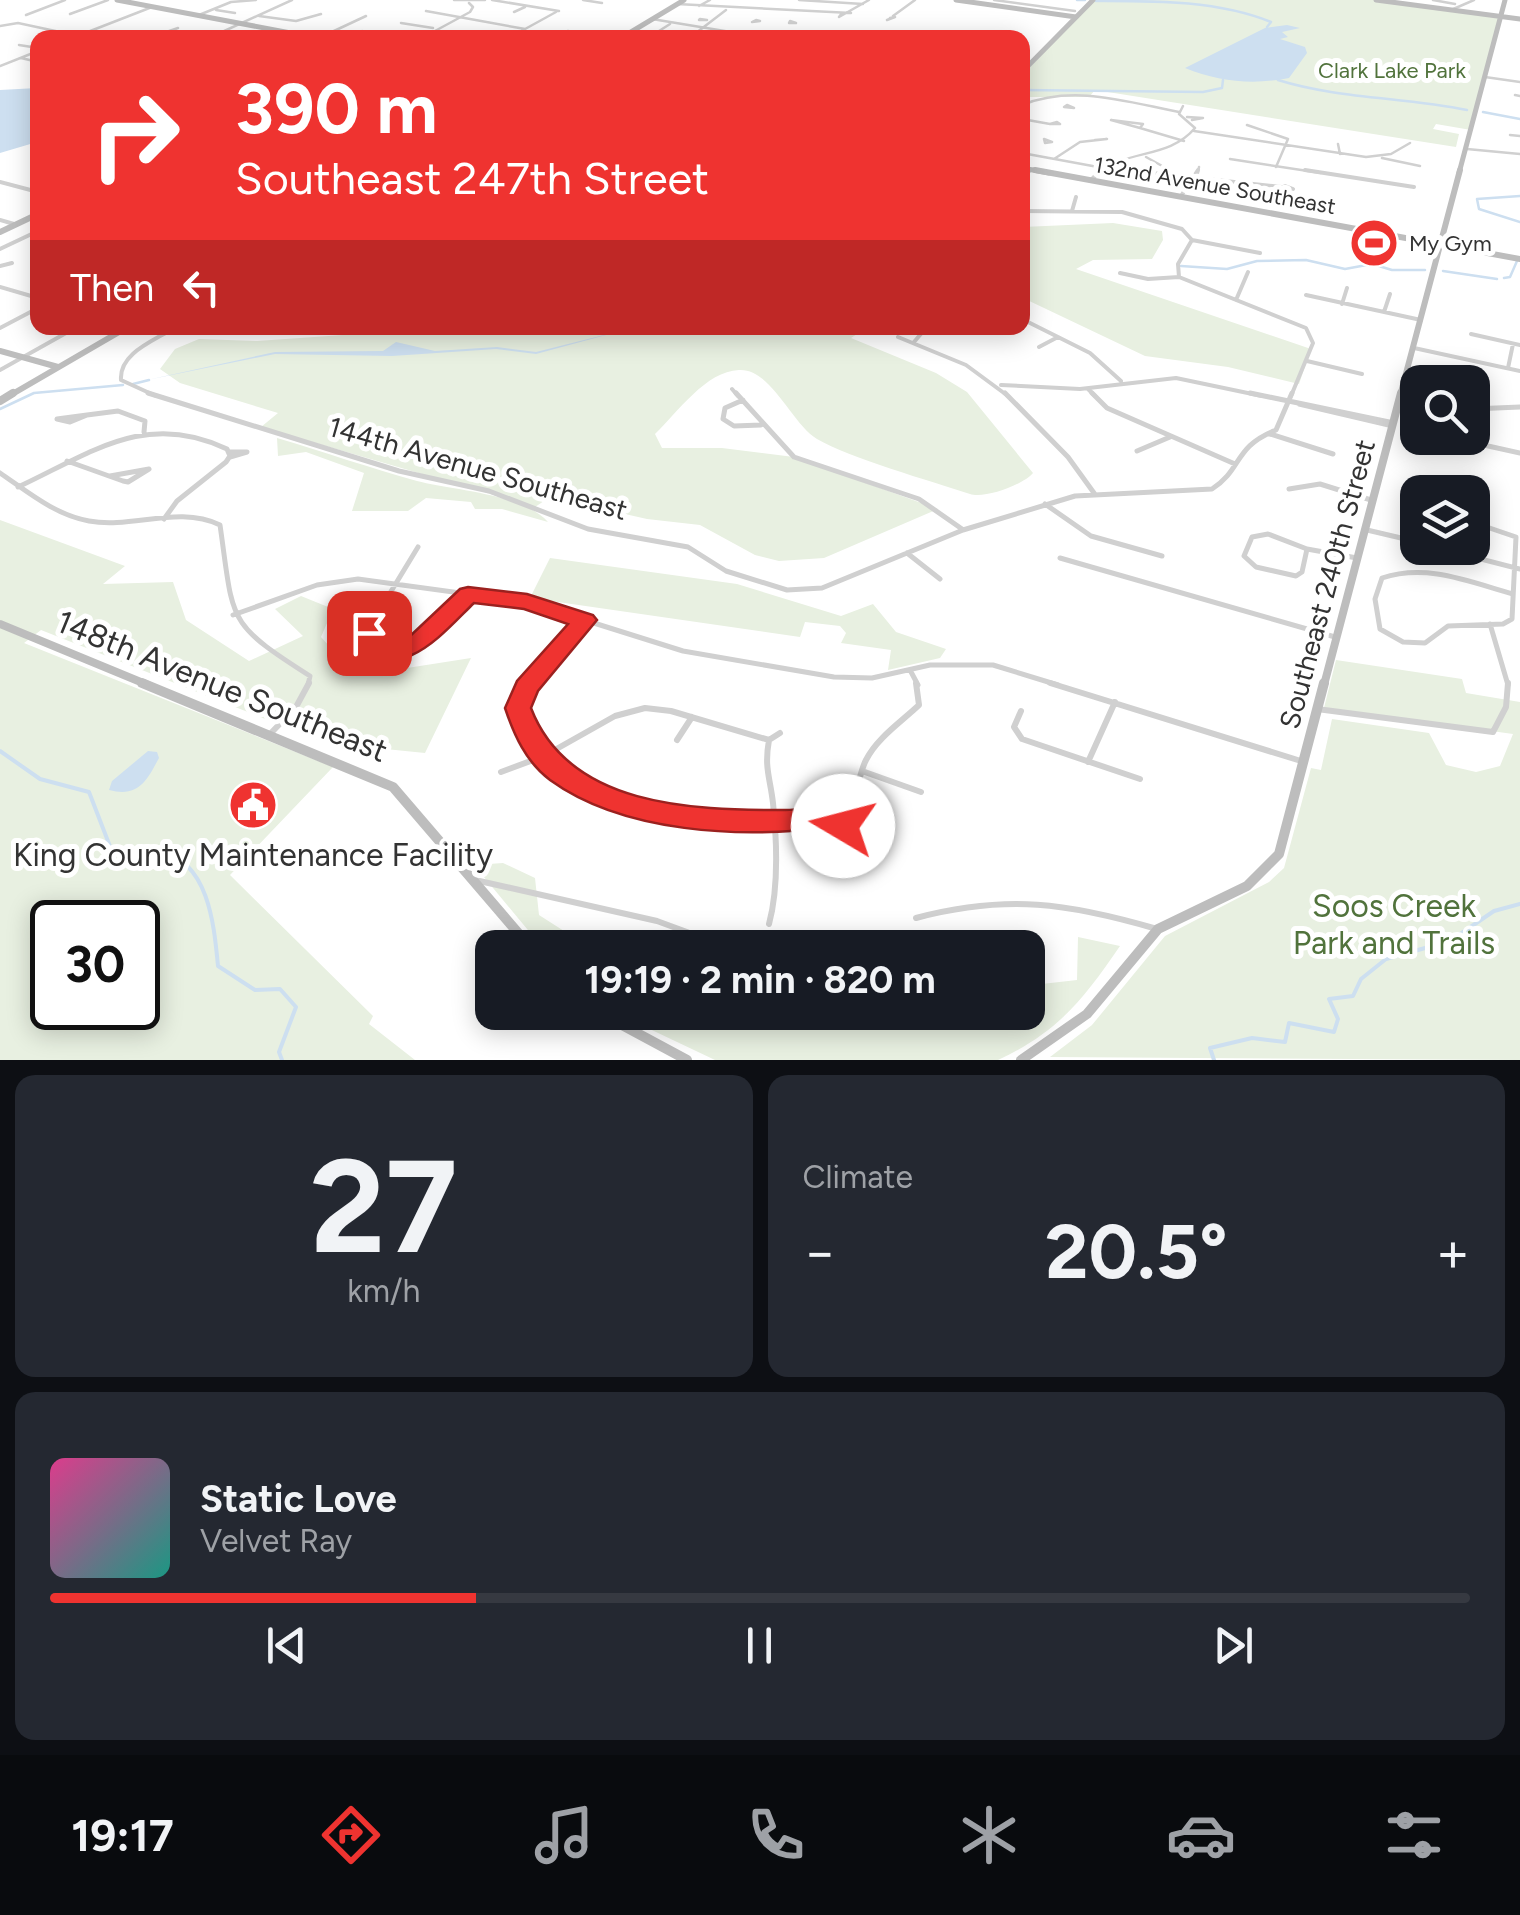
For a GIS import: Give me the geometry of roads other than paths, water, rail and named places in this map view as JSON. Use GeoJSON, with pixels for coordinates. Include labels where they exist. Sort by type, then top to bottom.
{"type":"FeatureCollection","features":[{"type":"Feature","properties":{"kind":"main road"},"geometry":{"type":"LineString","coordinates":[[117,0],[278,30]]}},
{"type":"Feature","properties":{"kind":"main road"},"geometry":{"type":"LineString","coordinates":[[634,30],[684,0]]}},
{"type":"Feature","properties":{"kind":"main road"},"geometry":{"type":"LineString","coordinates":[[956,0],[1076,14]]}},
{"type":"Feature","properties":{"kind":"main road"},"geometry":{"type":"LineString","coordinates":[[1030,63],[1093,0]]}},
{"type":"Feature","properties":{"kind":"main road"},"geometry":{"type":"LineString","coordinates":[[1376,0],[1520,19]]}},
{"type":"Feature","properties":{"kind":"main road","name":"Southeast 240th Street"},"geometry":{"type":"LineString","coordinates":[[1409,365],[1504,0]]}},
{"type":"Feature","properties":{"kind":"main road","name":"132nd Avenue Southeast"},"geometry":{"type":"LineString","coordinates":[[1032,170],[1520,259]]}},
{"type":"Feature","properties":{"kind":"main road"},"geometry":{"type":"LineString","coordinates":[[0,232],[30,218]]}},
{"type":"Feature","properties":{"kind":"main road"},"geometry":{"type":"LineString","coordinates":[[0,402],[114,335]]}},
{"type":"Feature","properties":{"kind":"main road"},"geometry":{"type":"LineString","coordinates":[[0,351],[58,368]]}},
{"type":"Feature","properties":{"kind":"main road","name":"Southeast 240th Street"},"geometry":{"type":"LineString","coordinates":[[1021,1060],[1087,1014],[1158,929],[1247,886],[1269,868],[1285,841],[1301,762],[1368,530],[1400,399]]}},
{"type":"Feature","properties":{"kind":"main road","name":"148th Avenue Southeast"},"geometry":{"type":"LineString","coordinates":[[0,624],[271,733],[393,787],[516,930]]}},
{"type":"Feature","properties":{"kind":"main road"},"geometry":{"type":"LineString","coordinates":[[631,1030],[687,1060]]}},
{"type":"Feature","properties":{"kind":"street"},"geometry":{"type":"LineString","coordinates":[[26,15],[65,0]]}},
{"type":"Feature","properties":{"kind":"street"},"geometry":{"type":"LineString","coordinates":[[70,14],[108,0]]}},
{"type":"Feature","properties":{"kind":"street"},"geometry":{"type":"LineString","coordinates":[[130,3],[138,0]]}},
{"type":"Feature","properties":{"kind":"street"},"geometry":{"type":"LineString","coordinates":[[199,15],[256,0]]}},
{"type":"Feature","properties":{"kind":"street"},"geometry":{"type":"LineString","coordinates":[[222,30],[292,0]]}},
{"type":"Feature","properties":{"kind":"street"},"geometry":{"type":"LineString","coordinates":[[454,0],[485,0]]}},
{"type":"Feature","properties":{"kind":"street"},"geometry":{"type":"LineString","coordinates":[[426,11],[525,29],[559,10],[492,0]]}},
{"type":"Feature","properties":{"kind":"street"},"geometry":{"type":"LineString","coordinates":[[576,5],[583,0],[602,3]]}},
{"type":"Feature","properties":{"kind":"street"},"geometry":{"type":"LineString","coordinates":[[697,8],[710,0]]}},
{"type":"Feature","properties":{"kind":"street"},"geometry":{"type":"LineString","coordinates":[[799,0],[863,4]]}},
{"type":"Feature","properties":{"kind":"street"},"geometry":{"type":"LineString","coordinates":[[677,4],[726,10],[843,12],[839,18],[869,0]]}},
{"type":"Feature","properties":{"kind":"street"},"geometry":{"type":"LineString","coordinates":[[890,18],[915,0]]}},
{"type":"Feature","properties":{"kind":"street"},"geometry":{"type":"LineString","coordinates":[[994,0],[1076,14]]}},
{"type":"Feature","properties":{"kind":"street"},"geometry":{"type":"LineString","coordinates":[[1433,0],[1458,4],[1474,0]]}},
{"type":"Feature","properties":{"kind":"street"},"geometry":{"type":"LineString","coordinates":[[402,23],[436,29],[473,9],[469,3]]}},
{"type":"Feature","properties":{"kind":"street"},"geometry":{"type":"LineString","coordinates":[[1451,10],[1458,4]]}},
{"type":"Feature","properties":{"kind":"street"},"geometry":{"type":"LineString","coordinates":[[90,30],[152,6]]}},
{"type":"Feature","properties":{"kind":"street"},"geometry":{"type":"LineString","coordinates":[[514,12],[528,6]]}},
{"type":"Feature","properties":{"kind":"street"},"geometry":{"type":"LineString","coordinates":[[213,10],[235,14]]}},
{"type":"Feature","properties":{"kind":"street"},"geometry":{"type":"LineString","coordinates":[[702,30],[726,10]]}},
{"type":"Feature","properties":{"kind":"street"},"geometry":{"type":"LineString","coordinates":[[758,20],[762,10]]}},
{"type":"Feature","properties":{"kind":"street"},"geometry":{"type":"LineString","coordinates":[[794,21],[803,11]]}},
{"type":"Feature","properties":{"kind":"street"},"geometry":{"type":"LineString","coordinates":[[63,12],[76,15]]}},
{"type":"Feature","properties":{"kind":"street"},"geometry":{"type":"LineString","coordinates":[[256,15],[296,21],[320,14]]}},
{"type":"Feature","properties":{"kind":"street"},"geometry":{"type":"LineString","coordinates":[[335,30],[366,16]]}},
{"type":"Feature","properties":{"kind":"street"},"geometry":{"type":"LineString","coordinates":[[652,19],[719,30]]}},
{"type":"Feature","properties":{"kind":"street"},"geometry":{"type":"LineString","coordinates":[[706,20],[715,22]]}},
{"type":"Feature","properties":{"kind":"street"},"geometry":{"type":"LineString","coordinates":[[0,26],[11,23],[45,30]]}},
{"type":"Feature","properties":{"kind":"street"},"geometry":{"type":"LineString","coordinates":[[663,30],[672,23]]}},
{"type":"Feature","properties":{"kind":"street"},"geometry":{"type":"LineString","coordinates":[[172,30],[178,28]]}},
{"type":"Feature","properties":{"kind":"street"},"geometry":{"type":"LineString","coordinates":[[19,45],[30,49]]}},
{"type":"Feature","properties":{"kind":"street"},"geometry":{"type":"LineString","coordinates":[[0,65],[30,54]]}},
{"type":"Feature","properties":{"kind":"street"},"geometry":{"type":"LineString","coordinates":[[20,58],[30,60]]}},
{"type":"Feature","properties":{"kind":"street"},"geometry":{"type":"LineString","coordinates":[[1485,77],[1520,82]]}},
{"type":"Feature","properties":{"kind":"street"},"geometry":{"type":"LineString","coordinates":[[1072,96],[1072,106]]}},
{"type":"Feature","properties":{"kind":"street"},"geometry":{"type":"LineString","coordinates":[[1030,100],[1072,96],[1179,112],[1194,131],[1420,166]]}},
{"type":"Feature","properties":{"kind":"street"},"geometry":{"type":"LineString","coordinates":[[1179,112],[1183,106]]}},
{"type":"Feature","properties":{"kind":"street"},"geometry":{"type":"LineString","coordinates":[[1030,120],[1050,124]]}},
{"type":"Feature","properties":{"kind":"street"},"geometry":{"type":"LineString","coordinates":[[1138,130],[1143,124],[1111,120],[1138,130],[1186,142]]}},
{"type":"Feature","properties":{"kind":"street"},"geometry":{"type":"LineString","coordinates":[[1248,125],[1274,130],[1288,139],[1276,167]]}},
{"type":"Feature","properties":{"kind":"street"},"geometry":{"type":"LineString","coordinates":[[1030,154],[1100,167],[1174,150],[1194,131]]}},
{"type":"Feature","properties":{"kind":"street"},"geometry":{"type":"LineString","coordinates":[[1510,135],[1520,136]]}},
{"type":"Feature","properties":{"kind":"street"},"geometry":{"type":"LineString","coordinates":[[1051,142],[1067,146],[1095,140]]}},
{"type":"Feature","properties":{"kind":"street"},"geometry":{"type":"LineString","coordinates":[[1379,157],[1410,142]]}},
{"type":"Feature","properties":{"kind":"street"},"geometry":{"type":"LineString","coordinates":[[1338,144],[1340,154]]}},
{"type":"Feature","properties":{"kind":"street"},"geometry":{"type":"LineString","coordinates":[[1054,159],[1067,146]]}},
{"type":"Feature","properties":{"kind":"street"},"geometry":{"type":"LineString","coordinates":[[1466,149],[1520,154]]}},
{"type":"Feature","properties":{"kind":"street"},"geometry":{"type":"LineString","coordinates":[[1144,155],[1164,166],[1162,174]]}},
{"type":"Feature","properties":{"kind":"street"},"geometry":{"type":"LineString","coordinates":[[1230,159],[1338,172],[1414,187]]}},
{"type":"Feature","properties":{"kind":"street"},"geometry":{"type":"LineString","coordinates":[[1090,180],[1100,167]]}},
{"type":"Feature","properties":{"kind":"street"},"geometry":{"type":"LineString","coordinates":[[1180,196],[1196,178],[1198,167]]}},
{"type":"Feature","properties":{"kind":"street"},"geometry":{"type":"LineString","coordinates":[[1196,178],[1282,186]]}},
{"type":"Feature","properties":{"kind":"street"},"geometry":{"type":"LineString","coordinates":[[0,182],[30,190]]}},
{"type":"Feature","properties":{"kind":"street"},"geometry":{"type":"LineString","coordinates":[[1072,211],[1076,197]]}},
{"type":"Feature","properties":{"kind":"street"},"geometry":{"type":"LineString","coordinates":[[1030,211],[1126,212],[1182,229],[1192,240],[1260,253]]}},
{"type":"Feature","properties":{"kind":"street"},"geometry":{"type":"LineString","coordinates":[[0,220],[16,224]]}},
{"type":"Feature","properties":{"kind":"street"},"geometry":{"type":"LineString","coordinates":[[0,250],[30,235]]}},
{"type":"Feature","properties":{"kind":"street"},"geometry":{"type":"LineString","coordinates":[[1179,277],[1178,264],[1192,240]]}},
{"type":"Feature","properties":{"kind":"street"},"geometry":{"type":"LineString","coordinates":[[0,266],[12,263]]}},
{"type":"Feature","properties":{"kind":"street"},"geometry":{"type":"LineString","coordinates":[[1236,300],[1248,272]]}},
{"type":"Feature","properties":{"kind":"street"},"geometry":{"type":"LineString","coordinates":[[940,579],[908,554],[964,530],[1094,492],[1201,492],[1223,482],[1251,440],[1270,434],[1281,425],[1313,343],[1310,333],[1179,277],[1148,279],[1120,273]]}},
{"type":"Feature","properties":{"kind":"street"},"geometry":{"type":"LineString","coordinates":[[0,287],[30,296]]}},
{"type":"Feature","properties":{"kind":"street"},"geometry":{"type":"LineString","coordinates":[[1342,304],[1346,288]]}},
{"type":"Feature","properties":{"kind":"street"},"geometry":{"type":"LineString","coordinates":[[1384,312],[1390,294]]}},
{"type":"Feature","properties":{"kind":"street"},"geometry":{"type":"LineString","coordinates":[[1306,295],[1421,320]]}},
{"type":"Feature","properties":{"kind":"street"},"geometry":{"type":"LineString","coordinates":[[0,328],[30,312]]}},
{"type":"Feature","properties":{"kind":"street"},"geometry":{"type":"LineString","coordinates":[[1030,322],[1090,353],[1121,381]]}},
{"type":"Feature","properties":{"kind":"street"},"geometry":{"type":"LineString","coordinates":[[1471,334],[1516,344],[1508,368]]}},
{"type":"Feature","properties":{"kind":"street"},"geometry":{"type":"LineString","coordinates":[[0,370],[62,335]]}},
{"type":"Feature","properties":{"kind":"street","name":"144th Avenue Southeast"},"geometry":{"type":"LineString","coordinates":[[164,335],[122,363],[121,380],[141,390],[400,470],[489,490],[588,529],[679,544],[742,578],[800,591],[822,588],[908,554]]}},
{"type":"Feature","properties":{"kind":"street"},"geometry":{"type":"LineString","coordinates":[[914,342],[920,335]]}},
{"type":"Feature","properties":{"kind":"street"},"geometry":{"type":"LineString","coordinates":[[898,337],[952,356],[1001,384],[1080,470],[1094,492]]}},
{"type":"Feature","properties":{"kind":"street"},"geometry":{"type":"LineString","coordinates":[[1038,347],[1058,337]]}},
{"type":"Feature","properties":{"kind":"street"},"geometry":{"type":"LineString","coordinates":[[1414,348],[1520,370]]}},
{"type":"Feature","properties":{"kind":"street"},"geometry":{"type":"LineString","coordinates":[[1307,362],[1362,374]]}},
{"type":"Feature","properties":{"kind":"street"},"geometry":{"type":"LineString","coordinates":[[1001,384],[1026,380],[1087,388],[1121,381],[1176,378],[1394,424]]}},
{"type":"Feature","properties":{"kind":"street"},"geometry":{"type":"LineString","coordinates":[[1087,388],[1106,408],[1235,464]]}},
{"type":"Feature","properties":{"kind":"street"},"geometry":{"type":"LineString","coordinates":[[732,390],[794,457],[919,499],[964,530]]}},
{"type":"Feature","properties":{"kind":"street"},"geometry":{"type":"LineString","coordinates":[[743,400],[725,408],[722,419],[734,426],[762,425]]}},
{"type":"Feature","properties":{"kind":"street"},"geometry":{"type":"LineString","coordinates":[[1490,408],[1520,408]]}},
{"type":"Feature","properties":{"kind":"street"},"geometry":{"type":"LineString","coordinates":[[87,415],[124,412],[144,421],[144,432]]}},
{"type":"Feature","properties":{"kind":"street"},"geometry":{"type":"LineString","coordinates":[[18,486],[100,443],[144,432],[197,436],[230,455],[178,500],[164,519]]}},
{"type":"Feature","properties":{"kind":"street"},"geometry":{"type":"LineString","coordinates":[[1270,434],[1333,454]]}},
{"type":"Feature","properties":{"kind":"street"},"geometry":{"type":"LineString","coordinates":[[1137,451],[1170,437]]}},
{"type":"Feature","properties":{"kind":"street"},"geometry":{"type":"LineString","coordinates":[[1490,446],[1520,453]]}},
{"type":"Feature","properties":{"kind":"street"},"geometry":{"type":"LineString","coordinates":[[68,461],[110,476],[130,482],[150,470],[144,467],[110,476]]}},
{"type":"Feature","properties":{"kind":"street"},"geometry":{"type":"LineString","coordinates":[[0,473],[37,503],[89,521],[202,518],[220,525],[233,615],[256,642],[306,671],[308,690],[271,733]]}},
{"type":"Feature","properties":{"kind":"street"},"geometry":{"type":"LineString","coordinates":[[1290,489],[1316,484],[1374,500]]}},
{"type":"Feature","properties":{"kind":"street"},"geometry":{"type":"LineString","coordinates":[[1045,504],[1091,536],[1162,556]]}},
{"type":"Feature","properties":{"kind":"street"},"geometry":{"type":"LineString","coordinates":[[1490,527],[1510,532],[1517,540],[1512,618],[1490,624],[1448,626],[1425,643],[1387,636],[1376,623],[1374,599],[1379,582],[1387,575],[1429,574],[1513,594]]}},
{"type":"Feature","properties":{"kind":"street"},"geometry":{"type":"LineString","coordinates":[[1368,530],[1400,538]]}},
{"type":"Feature","properties":{"kind":"street"},"geometry":{"type":"LineString","coordinates":[[1307,549],[1302,572],[1296,576],[1248,562],[1248,546],[1259,534],[1298,542],[1307,549],[1358,558]]}},
{"type":"Feature","properties":{"kind":"street"},"geometry":{"type":"LineString","coordinates":[[418,547],[369,633],[377,644],[394,650],[423,642],[468,594]]}},
{"type":"Feature","properties":{"kind":"street"},"geometry":{"type":"LineString","coordinates":[[1060,558],[1335,637]]}},
{"type":"Feature","properties":{"kind":"street"},"geometry":{"type":"LineString","coordinates":[[1490,561],[1517,568]]}},
{"type":"Feature","properties":{"kind":"street"},"geometry":{"type":"LineString","coordinates":[[233,615],[346,579],[527,602],[682,650],[834,677],[872,678],[953,663],[993,665],[1301,762]]}},
{"type":"Feature","properties":{"kind":"street"},"geometry":{"type":"LineString","coordinates":[[584,620],[526,688],[518,708],[522,724],[544,756],[575,782],[653,812],[697,819],[822,820],[841,814],[854,801],[874,747],[920,704],[920,688],[910,670]]}},
{"type":"Feature","properties":{"kind":"street"},"geometry":{"type":"LineString","coordinates":[[1316,709],[1486,733],[1500,726],[1512,692],[1503,648],[1490,624]]}},
{"type":"Feature","properties":{"kind":"street"},"geometry":{"type":"LineString","coordinates":[[1088,762],[1115,702]]}},
{"type":"Feature","properties":{"kind":"street"},"geometry":{"type":"LineString","coordinates":[[501,772],[544,756],[615,716],[654,708],[769,740]]}},
{"type":"Feature","properties":{"kind":"street"},"geometry":{"type":"LineString","coordinates":[[1021,711],[1014,727],[1022,739],[1140,780]]}},
{"type":"Feature","properties":{"kind":"street"},"geometry":{"type":"LineString","coordinates":[[677,740],[692,717]]}},
{"type":"Feature","properties":{"kind":"street"},"geometry":{"type":"LineString","coordinates":[[769,924],[776,899],[774,820],[764,769],[769,740],[780,733]]}},
{"type":"Feature","properties":{"kind":"street"},"geometry":{"type":"LineString","coordinates":[[862,771],[920,792]]}},
{"type":"Feature","properties":{"kind":"street"},"geometry":{"type":"LineString","coordinates":[[822,820],[826,830],[838,834],[843,830],[841,814]]}},
{"type":"Feature","properties":{"kind":"street"},"geometry":{"type":"LineString","coordinates":[[475,880],[681,930]]}},
{"type":"Feature","properties":{"kind":"street"},"geometry":{"type":"LineString","coordinates":[[916,918],[960,904],[1032,898],[1092,909],[1158,929]]}},
{"type":"Feature","properties":{"kind":"water"},"geometry":{"type":"Polygon","coordinates":[[[1265,28],[1300,28],[1282,32],[1288,37],[1280,39],[1305,47],[1307,53],[1289,78],[1237,81],[1185,68],[1265,28]]]}},
{"type":"Feature","properties":{"kind":"water"},"geometry":{"type":"Polygon","coordinates":[[[30,88],[30,144],[0,153],[0,90],[30,88]]]}},
{"type":"Feature","properties":{"kind":"water"},"geometry":{"type":"Polygon","coordinates":[[[606,335],[536,354],[496,349],[392,356],[275,354],[147,380],[275,352],[383,351],[396,342],[435,351],[497,347],[536,352],[606,335]]]}},
{"type":"Feature","properties":{"kind":"water"},"geometry":{"type":"Polygon","coordinates":[[[148,751],[157,752],[159,758],[141,785],[128,791],[109,790],[112,781],[148,751]]]}},
{"type":"Feature","properties":{"kind":"waterway"},"geometry":{"type":"LineString","coordinates":[[1077,0],[1085,0]]}},
{"type":"Feature","properties":{"kind":"waterway"},"geometry":{"type":"LineString","coordinates":[[1096,1],[1229,9],[1271,22],[1267,27]]}},
{"type":"Feature","properties":{"kind":"waterway"},"geometry":{"type":"LineString","coordinates":[[1030,90],[1203,92],[1222,88],[1223,80]]}},
{"type":"Feature","properties":{"kind":"waterway"},"geometry":{"type":"LineString","coordinates":[[1278,80],[1324,91],[1467,110]]}},
{"type":"Feature","properties":{"kind":"waterway"},"geometry":{"type":"LineString","coordinates":[[1483,112],[1520,119]]}},
{"type":"Feature","properties":{"kind":"waterway"},"geometry":{"type":"LineString","coordinates":[[1520,196],[1477,199],[1479,209],[1520,222]]}},
{"type":"Feature","properties":{"kind":"waterway"},"geometry":{"type":"LineString","coordinates":[[1181,266],[1227,269],[1257,261],[1306,260],[1345,269],[1372,264],[1392,270],[1425,270]]}},
{"type":"Feature","properties":{"kind":"waterway"},"geometry":{"type":"LineString","coordinates":[[1504,278],[1510,277],[1517,261]]}},
{"type":"Feature","properties":{"kind":"waterway"},"geometry":{"type":"LineString","coordinates":[[1443,271],[1497,279]]}},
{"type":"Feature","properties":{"kind":"waterway"},"geometry":{"type":"LineString","coordinates":[[133,384],[149,380]]}},
{"type":"Feature","properties":{"kind":"waterway"},"geometry":{"type":"LineString","coordinates":[[0,409],[34,393],[123,385]]}},
{"type":"Feature","properties":{"kind":"waterway"},"geometry":{"type":"LineString","coordinates":[[0,751],[40,779],[89,792],[111,849],[160,851],[189,868],[206,897],[218,966],[255,990],[280,989],[296,1007],[279,1052],[282,1060]]}},
{"type":"Feature","properties":{"kind":"waterway"},"geometry":{"type":"LineString","coordinates":[[1214,1060],[1210,1048],[1252,1038],[1285,1042],[1289,1023],[1334,1032],[1338,1019],[1329,999],[1353,996],[1361,979],[1386,959],[1450,941],[1494,911],[1520,904]]}},
{"type":"Feature","properties":{"kind":"place","name":"My Gym"},"geometry":{"type":"Point","coordinates":[1374,243]}},
{"type":"Feature","properties":{"kind":"place","name":"King County Maintenance Facility"},"geometry":{"type":"Point","coordinates":[253,805]}},
{"type":"Feature","properties":{"kind":"park label","name":"Clark Lake Park"},"geometry":{"type":"Point","coordinates":[1392,70]}},
{"type":"Feature","properties":{"kind":"park label","name":"Soos Creek Park and Trails"},"geometry":{"type":"Point","coordinates":[1394,924]}}]}
